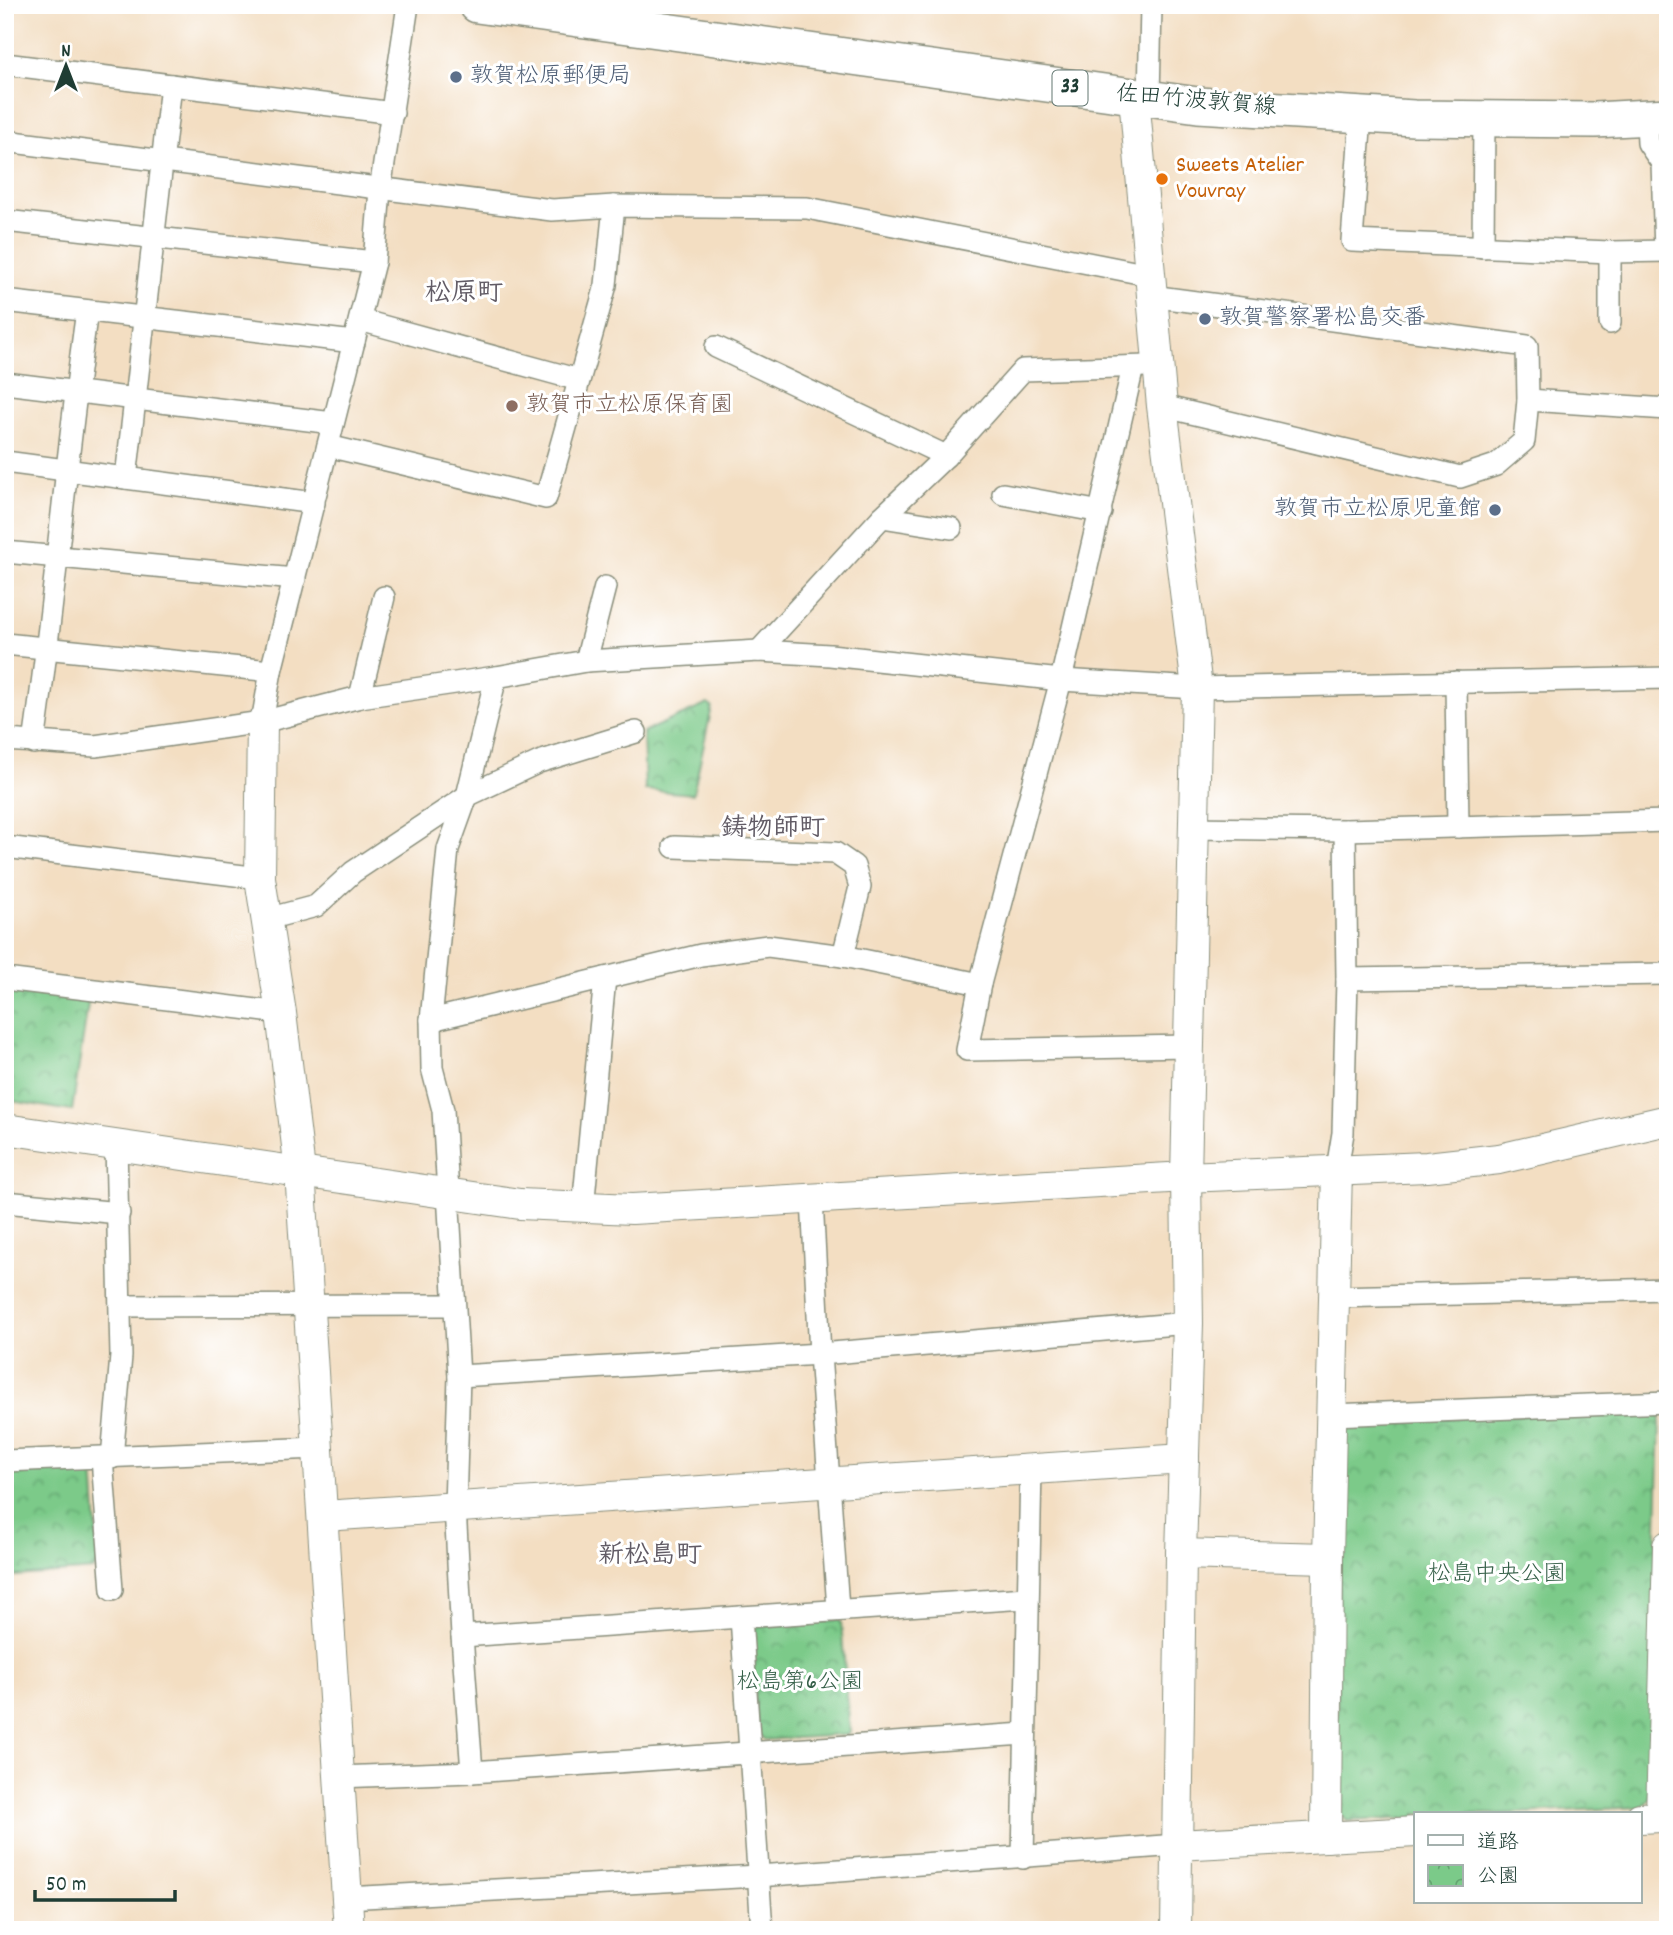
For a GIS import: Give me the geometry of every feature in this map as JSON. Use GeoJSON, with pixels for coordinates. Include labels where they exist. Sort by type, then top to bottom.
{"type":"FeatureCollection","features":[{"type":"Feature","properties":{"kind":"main road","name":"佐田竹波敦賀線"},"geometry":{"type":"LineString","coordinates":[[477,5],[1198,104],[1485,118],[1657,117]]}},
{"type":"Feature","properties":{"kind":"street"},"geometry":{"type":"LineString","coordinates":[[349,1930],[300,1171],[281,1013],[260,878],[262,722],[271,670],[374,262],[380,190],[408,5]]}},
{"type":"Feature","properties":{"kind":"street"},"geometry":{"type":"LineString","coordinates":[[1151,5],[1142,98],[1150,286],[1146,366],[1101,512],[1061,680],[979,984],[967,1050],[1189,1046]]}},
{"type":"Feature","properties":{"kind":"street"},"geometry":{"type":"LineString","coordinates":[[5,64],[393,113]]}},
{"type":"Feature","properties":{"kind":"street"},"geometry":{"type":"LineString","coordinates":[[126,478],[171,85]]}},
{"type":"Feature","properties":{"kind":"street"},"geometry":{"type":"LineString","coordinates":[[1361,114],[1352,241],[1611,252],[1666,251],[1662,163],[1648,143],[1657,117]]}},
{"type":"Feature","properties":{"kind":"street"},"geometry":{"type":"LineString","coordinates":[[1483,247],[1485,118]]}},
{"type":"Feature","properties":{"kind":"street"},"geometry":{"type":"LineString","coordinates":[[5,141],[552,210],[614,206],[807,208],[1150,286],[1527,346],[1528,400],[1524,441],[1496,465],[1460,477],[1162,406]]}},
{"type":"Feature","properties":{"kind":"street"},"geometry":{"type":"LineString","coordinates":[[328,446],[546,498],[606,285],[614,206]]}},
{"type":"Feature","properties":{"kind":"street"},"geometry":{"type":"LineString","coordinates":[[5,221],[374,262]]}},
{"type":"Feature","properties":{"kind":"street"},"geometry":{"type":"LineString","coordinates":[[1611,252],[1611,323]]}},
{"type":"Feature","properties":{"kind":"street"},"geometry":{"type":"LineString","coordinates":[[5,301],[354,342]]}},
{"type":"Feature","properties":{"kind":"street"},"geometry":{"type":"LineString","coordinates":[[34,743],[48,648],[75,390],[87,311]]}},
{"type":"Feature","properties":{"kind":"street"},"geometry":{"type":"LineString","coordinates":[[360,320],[579,380]]}},
{"type":"Feature","properties":{"kind":"street"},"geometry":{"type":"LineString","coordinates":[[716,347],[946,456]]}},
{"type":"Feature","properties":{"kind":"street"},"geometry":{"type":"LineString","coordinates":[[1146,366],[1162,406],[1197,688],[1186,1177],[1188,1323],[1181,1554],[1176,1930]]}},
{"type":"Feature","properties":{"kind":"street"},"geometry":{"type":"LineString","coordinates":[[759,651],[882,517],[946,456],[1023,370],[1146,366]]}},
{"type":"Feature","properties":{"kind":"street"},"geometry":{"type":"LineString","coordinates":[[5,383],[333,423]]}},
{"type":"Feature","properties":{"kind":"street"},"geometry":{"type":"LineString","coordinates":[[1528,400],[1668,410]]}},
{"type":"Feature","properties":{"kind":"street"},"geometry":{"type":"LineString","coordinates":[[5,462],[314,503]]}},
{"type":"Feature","properties":{"kind":"street"},"geometry":{"type":"LineString","coordinates":[[1003,494],[1101,512]]}},
{"type":"Feature","properties":{"kind":"street"},"geometry":{"type":"LineString","coordinates":[[882,517],[951,528]]}},
{"type":"Feature","properties":{"kind":"street"},"geometry":{"type":"LineString","coordinates":[[5,552],[295,579]]}},
{"type":"Feature","properties":{"kind":"street"},"geometry":{"type":"LineString","coordinates":[[586,661],[605,587]]}},
{"type":"Feature","properties":{"kind":"street"},"geometry":{"type":"LineString","coordinates":[[360,697],[384,597]]}},
{"type":"Feature","properties":{"kind":"street"},"geometry":{"type":"LineString","coordinates":[[5,643],[271,670]]}},
{"type":"Feature","properties":{"kind":"street"},"geometry":{"type":"LineString","coordinates":[[5,740],[95,746],[262,722],[360,697],[586,661],[759,651],[830,655],[1061,680],[1197,688],[1668,678]]}},
{"type":"Feature","properties":{"kind":"street"},"geometry":{"type":"LineString","coordinates":[[472,1772],[456,1507],[458,1376],[448,1192],[443,1111],[432,1068],[431,1020],[448,849],[467,796],[496,677]]}},
{"type":"Feature","properties":{"kind":"street"},"geometry":{"type":"LineString","coordinates":[[1457,682],[1458,827]]}},
{"type":"Feature","properties":{"kind":"street"},"geometry":{"type":"LineString","coordinates":[[267,919],[316,906],[354,872],[467,796],[539,762],[636,732]]}},
{"type":"Feature","properties":{"kind":"street"},"geometry":{"type":"LineString","coordinates":[[1193,828],[1345,830],[1668,821]]}},
{"type":"Feature","properties":{"kind":"street"},"geometry":{"type":"LineString","coordinates":[[1326,1837],[1333,1297],[1337,1169],[1343,1133],[1347,979],[1345,830]]}},
{"type":"Feature","properties":{"kind":"street"},"geometry":{"type":"LineString","coordinates":[[5,846],[260,878]]}},
{"type":"Feature","properties":{"kind":"street"},"geometry":{"type":"LineString","coordinates":[[674,847],[835,853],[854,866],[860,887],[843,956]]}},
{"type":"Feature","properties":{"kind":"street"},"geometry":{"type":"LineString","coordinates":[[431,1020],[701,955],[768,946],[843,956],[979,984]]}},
{"type":"Feature","properties":{"kind":"street"},"geometry":{"type":"LineString","coordinates":[[1347,979],[1668,974]]}},
{"type":"Feature","properties":{"kind":"street"},"geometry":{"type":"LineString","coordinates":[[583,1208],[605,978]]}},
{"type":"Feature","properties":{"kind":"street"},"geometry":{"type":"LineString","coordinates":[[5,979],[281,1013]]}},
{"type":"Feature","properties":{"kind":"street"},"geometry":{"type":"LineString","coordinates":[[5,1129],[520,1204],[632,1209],[1337,1169],[1427,1167],[1499,1159],[1668,1120]]}},
{"type":"Feature","properties":{"kind":"street"},"geometry":{"type":"LineString","coordinates":[[112,1590],[107,1458],[121,1356],[117,1145]]}},
{"type":"Feature","properties":{"kind":"street"},"geometry":{"type":"LineString","coordinates":[[812,1199],[838,1609]]}},
{"type":"Feature","properties":{"kind":"street"},"geometry":{"type":"LineString","coordinates":[[5,1202],[119,1213]]}},
{"type":"Feature","properties":{"kind":"street"},"geometry":{"type":"LineString","coordinates":[[1333,1297],[1668,1289]]}},
{"type":"Feature","properties":{"kind":"street"},"geometry":{"type":"LineString","coordinates":[[121,1306],[453,1305]]}},
{"type":"Feature","properties":{"kind":"street"},"geometry":{"type":"LineString","coordinates":[[458,1376],[820,1354],[1188,1323]]}},
{"type":"Feature","properties":{"kind":"street"},"geometry":{"type":"LineString","coordinates":[[1331,1415],[1668,1402]]}},
{"type":"Feature","properties":{"kind":"street"},"geometry":{"type":"LineString","coordinates":[[5,1461],[318,1448]]}},
{"type":"Feature","properties":{"kind":"street"},"geometry":{"type":"LineString","coordinates":[[324,1516],[1184,1459]]}},
{"type":"Feature","properties":{"kind":"street"},"geometry":{"type":"LineString","coordinates":[[1023,1858],[1031,1468]]}},
{"type":"Feature","properties":{"kind":"street"},"geometry":{"type":"LineString","coordinates":[[1656,1818],[1668,1546]]}},
{"type":"Feature","properties":{"kind":"street"},"geometry":{"type":"LineString","coordinates":[[1181,1554],[1328,1558]]}},
{"type":"Feature","properties":{"kind":"street"},"geometry":{"type":"LineString","coordinates":[[462,1636],[1027,1598]]}},
{"type":"Feature","properties":{"kind":"street"},"geometry":{"type":"LineString","coordinates":[[741,1617],[762,1930]]}},
{"type":"Feature","properties":{"kind":"street"},"geometry":{"type":"LineString","coordinates":[[338,1777],[472,1772],[1024,1734]]}},
{"type":"Feature","properties":{"kind":"street"},"geometry":{"type":"LineString","coordinates":[[346,1898],[758,1876],[1177,1845],[1414,1832]]}},
{"type":"Feature","properties":{"kind":"green space"},"geometry":{"type":"Polygon","coordinates":[[[708,704],[712,707],[693,794],[645,790],[643,732],[708,704]]]}},
{"type":"Feature","properties":{"kind":"green space"},"geometry":{"type":"Polygon","coordinates":[[[5,986],[89,998],[72,1111],[5,1100],[5,986]]]}},
{"type":"Feature","properties":{"kind":"green space","name":"松島中央公園"},"geometry":{"type":"Polygon","coordinates":[[[1652,1410],[1660,1416],[1650,1799],[1641,1807],[1539,1812],[1414,1812],[1414,1818],[1347,1821],[1336,1811],[1340,1429],[1350,1422],[1652,1410]]]}},
{"type":"Feature","properties":{"kind":"green space"},"geometry":{"type":"Polygon","coordinates":[[[5,1467],[93,1468],[99,1563],[93,1570],[5,1577],[5,1467]]]}},
{"type":"Feature","properties":{"kind":"green space","name":"松島第6公園"},"geometry":{"type":"Polygon","coordinates":[[[839,1620],[850,1732],[846,1735],[765,1740],[758,1734],[750,1634],[756,1626],[839,1620]]]}},
{"type":"Feature","properties":{"kind":"place","name":"敦賀松原郵便局"},"geometry":{"type":"Point","coordinates":[456,77]}},
{"type":"Feature","properties":{"kind":"place","name":"Sweets Atelier Vouvray"},"geometry":{"type":"Point","coordinates":[1162,179]}},
{"type":"Feature","properties":{"kind":"place","name":"敦賀警察署松島交番"},"geometry":{"type":"Point","coordinates":[1205,319]}},
{"type":"Feature","properties":{"kind":"place","name":"敦賀市立松原保育園"},"geometry":{"type":"Point","coordinates":[512,406]}},
{"type":"Feature","properties":{"kind":"place","name":"敦賀市立松原児童館"},"geometry":{"type":"Point","coordinates":[1495,510]}},
{"type":"Feature","properties":{"kind":"district","name":"松原町"},"geometry":{"type":"Point","coordinates":[464,294]}},
{"type":"Feature","properties":{"kind":"district","name":"鋳物師町"},"geometry":{"type":"Point","coordinates":[773,829]}},
{"type":"Feature","properties":{"kind":"district","name":"新松島町"},"geometry":{"type":"Point","coordinates":[650,1556]}}]}
